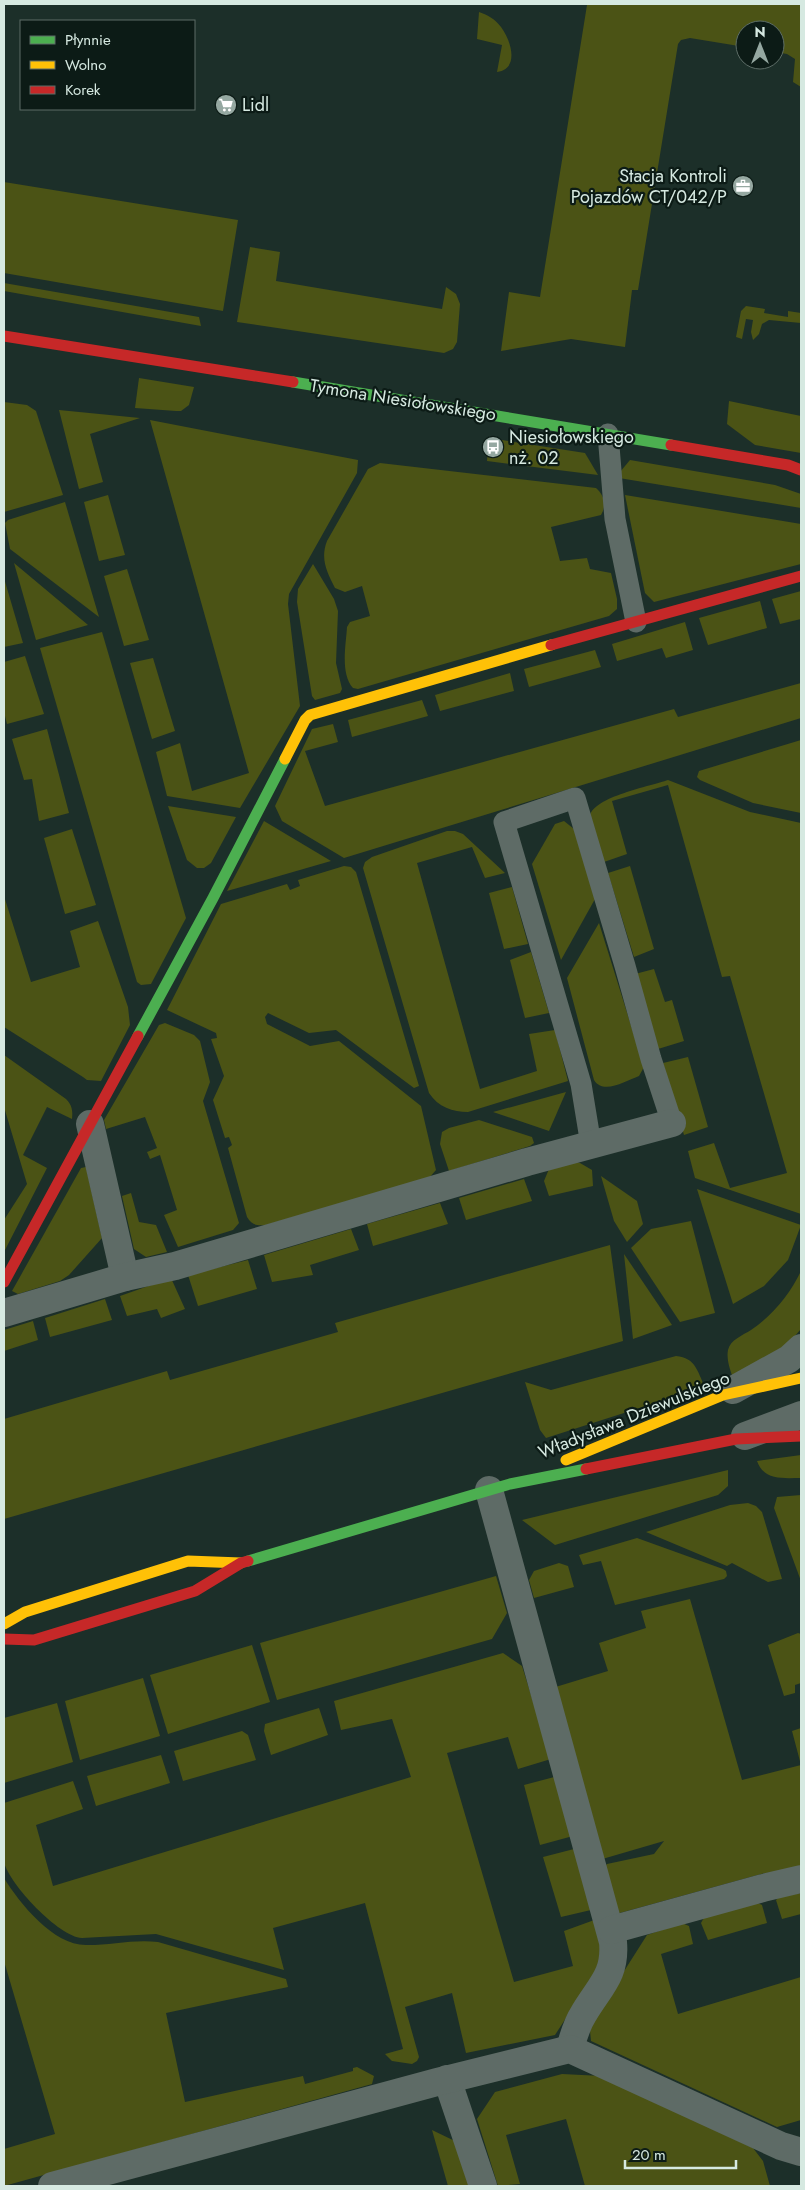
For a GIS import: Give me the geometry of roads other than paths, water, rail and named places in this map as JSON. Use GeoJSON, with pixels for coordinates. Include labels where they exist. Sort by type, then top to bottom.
{"type":"FeatureCollection","features":[{"type":"Feature","properties":{"kind":"street","name":"Tymona Niesiołowskiego"},"geometry":{"type":"LineString","coordinates":[[4,336],[608,434],[788,466],[801,470]]}},
{"type":"Feature","properties":{"kind":"street"},"geometry":{"type":"LineString","coordinates":[[4,1282],[213,898],[304,720],[310,715],[512,656],[801,576]]}},
{"type":"Feature","properties":{"kind":"street"},"geometry":{"type":"LineString","coordinates":[[4,1313],[125,1277],[175,1266],[527,1162],[672,1123]]}},
{"type":"Feature","properties":{"kind":"street"},"geometry":{"type":"LineString","coordinates":[[90,1124],[125,1277]]}},
{"type":"Feature","properties":{"kind":"street"},"geometry":{"type":"LineString","coordinates":[[723,1395],[788,1358],[801,1348]]}},
{"type":"Feature","properties":{"kind":"street","name":"Władysława Dziewulskiego"},"geometry":{"type":"LineString","coordinates":[[499,1487],[723,1395],[801,1378]]}},
{"type":"Feature","properties":{"kind":"street"},"geometry":{"type":"LineString","coordinates":[[736,1439],[801,1415]]}},
{"type":"Feature","properties":{"kind":"street","name":"Władysława Dziewulskiego"},"geometry":{"type":"LineString","coordinates":[[4,1639],[34,1640],[195,1591],[241,1562],[499,1487],[736,1439],[801,1436]]}},
{"type":"Feature","properties":{"kind":"street"},"geometry":{"type":"LineString","coordinates":[[499,1487],[611,1930],[615,1957],[612,1970],[583,2014],[570,2050]]}},
{"type":"Feature","properties":{"kind":"street","name":"Władysława Dziewulskiego"},"geometry":{"type":"LineString","coordinates":[[4,1624],[25,1612],[188,1561],[241,1562]]}},
{"type":"Feature","properties":{"kind":"street"},"geometry":{"type":"LineString","coordinates":[[611,1930],[801,1879]]}},
{"type":"Feature","properties":{"kind":"street"},"geometry":{"type":"LineString","coordinates":[[52,2186],[447,2079],[570,2050],[781,2146],[801,2152]]}},
{"type":"Feature","properties":{"kind":"street"},"geometry":{"type":"LineString","coordinates":[[447,2079],[483,2186]]}},
{"type":"Feature","properties":{"kind":"lane"},"geometry":{"type":"LineString","coordinates":[[608,434],[616,527],[636,622]]}},
{"type":"Feature","properties":{"kind":"lane"},"geometry":{"type":"LineString","coordinates":[[591,1145],[581,1084],[504,822],[575,798],[626,966],[651,1059],[672,1123]]}},
{"type":"Feature","properties":{"kind":"place","name":"Lidl"},"geometry":{"type":"Point","coordinates":[226,105]}},
{"type":"Feature","properties":{"kind":"place","name":"Stacja Kontroli Pojazdów CT/042/P"},"geometry":{"type":"Point","coordinates":[743,186]}},
{"type":"Feature","properties":{"kind":"place","name":"Niesiołowskiego nż. 02"},"geometry":{"type":"Point","coordinates":[493,447]}}]}
